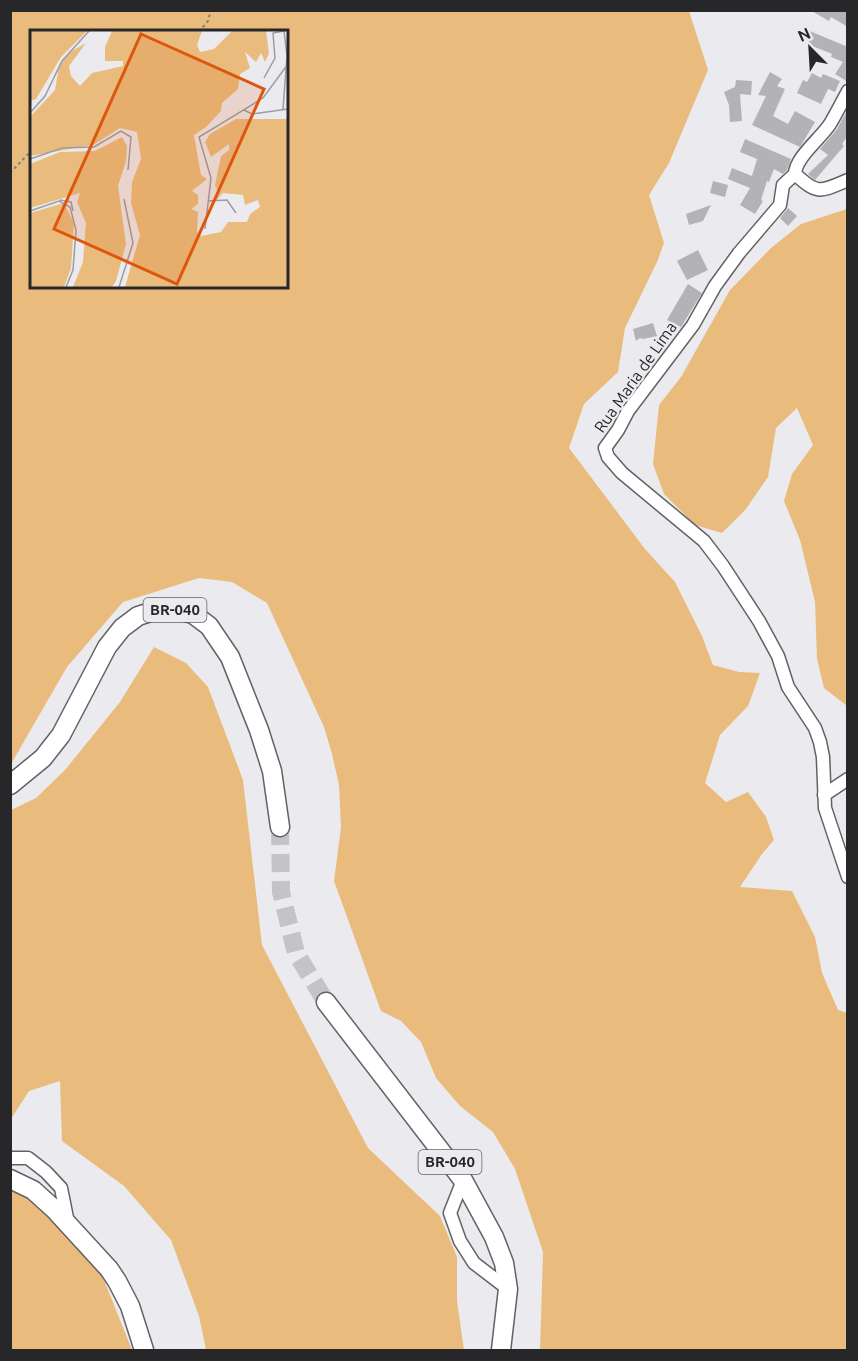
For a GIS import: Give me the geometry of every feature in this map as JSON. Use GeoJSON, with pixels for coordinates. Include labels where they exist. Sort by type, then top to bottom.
{"type":"FeatureCollection","features":[{"type":"Feature","properties":{"kind":"highway","name":"BR-040"},"geometry":{"type":"LineString","coordinates":[[10,785],[43,758],[61,735],[107,646],[122,628],[138,616],[157,610],[173,609],[193,614],[209,626],[230,657],[259,730],[272,771],[279,827]]}},
{"type":"Feature","properties":{"kind":"highway","name":"BR-040"},"geometry":{"type":"LineString","coordinates":[[326,1002],[463,1180],[494,1237],[504,1263],[508,1289],[501,1350]]}},
{"type":"Feature","properties":{"kind":"highway"},"geometry":{"type":"LineString","coordinates":[[10,1179],[33,1190],[68,1224],[117,1281],[130,1306],[144,1350]]}},
{"type":"Feature","properties":{"kind":"street"},"geometry":{"type":"LineString","coordinates":[[848,91],[829,125],[795,168],[795,174],[807,186],[814,189],[826,189],[848,180]]}},
{"type":"Feature","properties":{"kind":"street","name":"Rua Maria de Lima"},"geometry":{"type":"LineString","coordinates":[[795,174],[783,185],[780,205],[739,253],[715,286],[693,325],[628,411],[605,448],[608,457],[622,473],[704,541],[759,621],[778,656],[788,687],[815,728],[820,742],[828,819],[848,877]]}},
{"type":"Feature","properties":{"kind":"street"},"geometry":{"type":"LineString","coordinates":[[824,795],[848,779]]}},
{"type":"Feature","properties":{"kind":"street"},"geometry":{"type":"LineString","coordinates":[[10,1158],[28,1158],[61,1188],[68,1224]]}},
{"type":"Feature","properties":{"kind":"street"},"geometry":{"type":"LineString","coordinates":[[463,1180],[450,1213],[460,1241],[474,1263],[508,1289]]}},
{"type":"Feature","properties":{"kind":"path"},"geometry":{"type":"LineString","coordinates":[[201,30],[208,21],[211,10]]}},
{"type":"Feature","properties":{"kind":"path"},"geometry":{"type":"LineString","coordinates":[[10,173],[30,152]]}},
{"type":"Feature","properties":{"kind":"shaded area"},"geometry":{"type":"Polygon","coordinates":[[[11,10],[689,11],[708,70],[669,163],[649,195],[664,243],[625,328],[618,372],[584,404],[569,448],[645,549],[675,582],[702,636],[713,665],[739,672],[760,673],[748,706],[720,735],[705,783],[726,802],[748,792],[766,817],[774,840],[740,887],[792,891],[815,937],[822,973],[838,1010],[847,1013],[847,1350],[540,1350],[543,1252],[515,1169],[493,1132],[460,1106],[436,1078],[421,1042],[401,1021],[381,1011],[334,881],[341,827],[339,785],[332,754],[324,727],[267,603],[232,582],[199,578],[123,602],[67,667],[11,764],[11,10]]]}},
{"type":"Feature","properties":{"kind":"shaded area"},"geometry":{"type":"Polygon","coordinates":[[[848,209],[847,706],[824,688],[817,659],[815,602],[800,540],[784,501],[792,474],[813,445],[797,408],[776,428],[768,477],[746,509],[722,533],[695,525],[664,494],[653,464],[659,405],[681,377],[730,290],[771,248],[801,224],[848,209]]]}},
{"type":"Feature","properties":{"kind":"shaded area"},"geometry":{"type":"Polygon","coordinates":[[[154,647],[186,663],[208,687],[243,780],[262,945],[368,1148],[440,1216],[457,1257],[457,1301],[464,1350],[206,1350],[199,1316],[171,1240],[124,1186],[62,1141],[60,1081],[29,1091],[11,1119],[11,810],[36,798],[65,770],[120,702],[154,647]]]}},
{"type":"Feature","properties":{"kind":"shaded area"},"geometry":{"type":"Polygon","coordinates":[[[10,1186],[18,1187],[100,1270],[132,1350],[11,1350],[10,1186]]]}},
{"type":"Feature","properties":{"kind":"building"},"geometry":{"type":"Polygon","coordinates":[[[810,10],[848,10],[848,27],[831,17],[829,21],[810,10]]]}},
{"type":"Feature","properties":{"kind":"building"},"geometry":{"type":"Polygon","coordinates":[[[805,29],[848,47],[848,82],[835,74],[843,62],[831,57],[832,54],[800,41],[805,29]]]}},
{"type":"Feature","properties":{"kind":"building"},"geometry":{"type":"Polygon","coordinates":[[[770,72],[782,79],[777,86],[785,89],[773,116],[788,124],[795,111],[815,122],[800,147],[752,125],[766,96],[758,95],[770,72]]]}},
{"type":"Feature","properties":{"kind":"building"},"geometry":{"type":"Polygon","coordinates":[[[812,73],[821,78],[823,74],[840,81],[835,92],[828,89],[821,104],[797,93],[803,80],[807,82],[812,73]]]}},
{"type":"Feature","properties":{"kind":"building"},"geometry":{"type":"Polygon","coordinates":[[[736,80],[752,81],[751,95],[740,94],[742,121],[730,122],[729,105],[724,92],[735,87],[736,80]]]}},
{"type":"Feature","properties":{"kind":"building"},"geometry":{"type":"Polygon","coordinates":[[[848,109],[848,135],[842,144],[844,146],[815,180],[808,174],[828,155],[820,149],[837,129],[848,109]]]}},
{"type":"Feature","properties":{"kind":"building"},"geometry":{"type":"Polygon","coordinates":[[[745,139],[791,159],[783,174],[774,169],[769,182],[767,181],[761,200],[763,201],[755,214],[740,205],[750,188],[728,179],[732,168],[752,176],[757,159],[740,152],[745,139]]]}},
{"type":"Feature","properties":{"kind":"building"},"geometry":{"type":"Polygon","coordinates":[[[713,181],[728,185],[725,197],[710,193],[713,181]]]}},
{"type":"Feature","properties":{"kind":"building"},"geometry":{"type":"Polygon","coordinates":[[[711,205],[703,221],[689,225],[686,214],[711,205]]]}},
{"type":"Feature","properties":{"kind":"building"},"geometry":{"type":"Polygon","coordinates":[[[788,208],[797,216],[788,226],[780,218],[788,208]]]}},
{"type":"Feature","properties":{"kind":"building"},"geometry":{"type":"Polygon","coordinates":[[[698,250],[708,270],[687,280],[677,261],[698,250]]]}},
{"type":"Feature","properties":{"kind":"building"},"geometry":{"type":"Polygon","coordinates":[[[688,284],[702,293],[681,327],[667,320],[688,284]]]}},
{"type":"Feature","properties":{"kind":"building"},"geometry":{"type":"Polygon","coordinates":[[[653,323],[657,336],[640,338],[636,341],[633,329],[653,323]]]}},
{"type":"Feature","properties":{"kind":"tunnel"},"geometry":{"type":"LineString","coordinates":[[280,827],[281,892],[296,953],[326,1002]]}}]}
